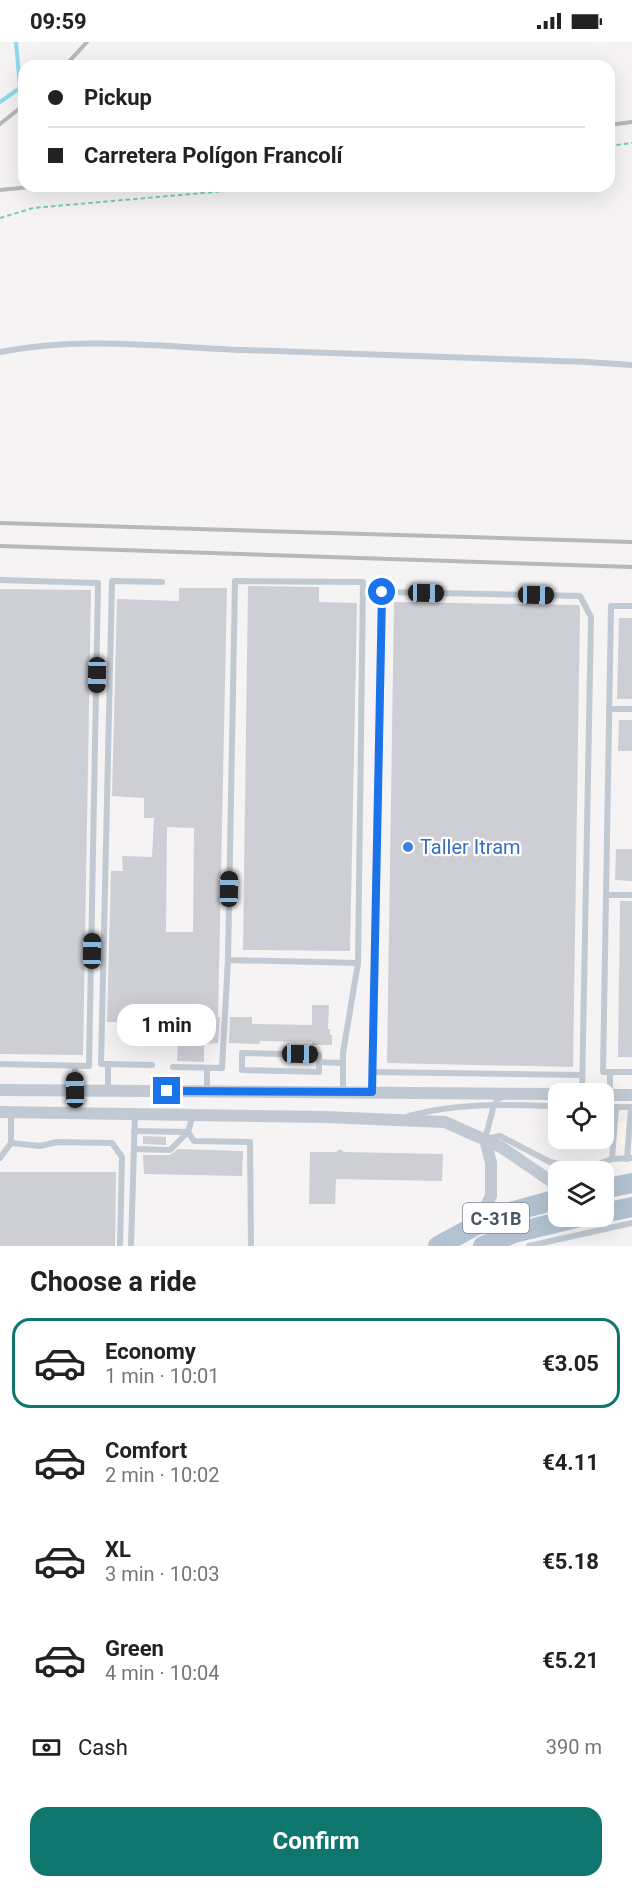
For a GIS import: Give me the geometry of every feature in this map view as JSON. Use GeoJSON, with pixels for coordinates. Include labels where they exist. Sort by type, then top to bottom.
{"type":"FeatureCollection","features":[{"type":"Feature","properties":{"kind":"main road"},"geometry":{"type":"LineString","coordinates":[[614,1187],[632,1183]]}},
{"type":"Feature","properties":{"kind":"main road","name":"C-31B"},"geometry":{"type":"LineString","coordinates":[[438,1246],[475,1226],[507,1213],[548,1202]]}},
{"type":"Feature","properties":{"kind":"main road"},"geometry":{"type":"LineString","coordinates":[[614,1213],[632,1212]]}},
{"type":"Feature","properties":{"kind":"main road","name":"C-31B"},"geometry":{"type":"LineString","coordinates":[[483,1246],[514,1233],[548,1225]]}},
{"type":"Feature","properties":{"kind":"street"},"geometry":{"type":"LineString","coordinates":[[0,1090],[548,1094]]}},
{"type":"Feature","properties":{"kind":"street"},"geometry":{"type":"LineString","coordinates":[[614,1097],[632,1103]]}},
{"type":"Feature","properties":{"kind":"street"},"geometry":{"type":"LineString","coordinates":[[6,1112],[444,1122],[501,1147],[548,1179]]}},
{"type":"Feature","properties":{"kind":"street"},"geometry":{"type":"LineString","coordinates":[[475,1226],[492,1196],[491,1163],[485,1139]]}},
{"type":"Feature","properties":{"kind":"street"},"geometry":{"type":"LineString","coordinates":[[614,1207],[632,1212]]}},
{"type":"Feature","properties":{"kind":"lane"},"geometry":{"type":"LineString","coordinates":[[0,352],[59,344],[106,344],[632,365]]}},
{"type":"Feature","properties":{"kind":"lane"},"geometry":{"type":"LineString","coordinates":[[0,580],[98,583],[89,1066],[0,1064]]}},
{"type":"Feature","properties":{"kind":"lane"},"geometry":{"type":"LineString","coordinates":[[152,1065],[101,1064],[112,581],[162,582]]}},
{"type":"Feature","properties":{"kind":"lane"},"geometry":{"type":"LineString","coordinates":[[174,1067],[222,1068],[228,960],[235,581],[363,582],[358,963],[343,1063],[343,1092]]}},
{"type":"Feature","properties":{"kind":"lane"},"geometry":{"type":"LineString","coordinates":[[372,1092],[382,592],[580,596],[591,617],[582,1083]]}},
{"type":"Feature","properties":{"kind":"lane"},"geometry":{"type":"LineString","coordinates":[[632,606],[611,606],[603,1072],[632,1072]]}},
{"type":"Feature","properties":{"kind":"lane"},"geometry":{"type":"LineString","coordinates":[[609,709],[632,709]]}},
{"type":"Feature","properties":{"kind":"lane"},"geometry":{"type":"LineString","coordinates":[[606,895],[632,895]]}},
{"type":"Feature","properties":{"kind":"lane"},"geometry":{"type":"LineString","coordinates":[[228,960],[358,963]]}},
{"type":"Feature","properties":{"kind":"lane"},"geometry":{"type":"LineString","coordinates":[[242,1053],[319,1055],[319,1062],[319,1072],[242,1070],[242,1053]]}},
{"type":"Feature","properties":{"kind":"lane"},"geometry":{"type":"LineString","coordinates":[[319,1062],[343,1063]]}},
{"type":"Feature","properties":{"kind":"lane"},"geometry":{"type":"LineString","coordinates":[[108,1064],[108,1090]]}},
{"type":"Feature","properties":{"kind":"lane"},"geometry":{"type":"LineString","coordinates":[[75,1065],[75,1090]]}},
{"type":"Feature","properties":{"kind":"lane"},"geometry":{"type":"LineString","coordinates":[[207,1068],[207,1091]]}},
{"type":"Feature","properties":{"kind":"lane"},"geometry":{"type":"LineString","coordinates":[[373,1072],[582,1075]]}},
{"type":"Feature","properties":{"kind":"lane"},"geometry":{"type":"LineString","coordinates":[[608,1083],[610,1072]]}},
{"type":"Feature","properties":{"kind":"lane"},"geometry":{"type":"LineString","coordinates":[[523,1094],[499,1098],[494,1105],[485,1139],[500,1136],[550,1162],[574,1167],[593,1166],[612,1159],[629,1159],[632,1103],[616,1107],[612,1159]]}},
{"type":"Feature","properties":{"kind":"lane"},"geometry":{"type":"LineString","coordinates":[[397,1120],[434,1109],[494,1105],[548,1106]]}},
{"type":"Feature","properties":{"kind":"lane"},"geometry":{"type":"LineString","coordinates":[[0,1158],[11,1143],[6,1112]]}},
{"type":"Feature","properties":{"kind":"lane"},"geometry":{"type":"LineString","coordinates":[[131,1246],[135,1114]]}},
{"type":"Feature","properties":{"kind":"lane"},"geometry":{"type":"LineString","coordinates":[[134,1149],[170,1150],[188,1132],[193,1115]]}},
{"type":"Feature","properties":{"kind":"lane"},"geometry":{"type":"LineString","coordinates":[[135,1131],[188,1132]]}},
{"type":"Feature","properties":{"kind":"lane"},"geometry":{"type":"LineString","coordinates":[[188,1132],[194,1141],[250,1142],[251,1246]]}},
{"type":"Feature","properties":{"kind":"lane"},"geometry":{"type":"LineString","coordinates":[[11,1143],[40,1146],[57,1142],[112,1143],[122,1157],[120,1246]]}},
{"type":"Feature","properties":{"kind":"lane"},"geometry":{"type":"LineString","coordinates":[[528,1246],[632,1212]]}},
{"type":"Feature","properties":{"kind":"path"},"geometry":{"type":"LineString","coordinates":[[615,145],[632,143]]}},
{"type":"Feature","properties":{"kind":"path"},"geometry":{"type":"LineString","coordinates":[[0,218],[33,208],[214,192]]}},
{"type":"Feature","properties":{"kind":"shaded area"},"geometry":{"type":"Polygon","coordinates":[[[614,1122],[632,1122],[632,1145],[614,1145],[614,1122]]]}},
{"type":"Feature","properties":{"kind":"building"},"geometry":{"type":"Polygon","coordinates":[[[248,586],[319,587],[319,602],[357,603],[350,951],[243,950],[248,586]]]}},
{"type":"Feature","properties":{"kind":"building"},"geometry":{"type":"Polygon","coordinates":[[[179,588],[227,588],[218,1017],[220,1017],[218,1043],[204,1044],[204,1062],[177,1061],[178,1043],[164,1044],[164,1023],[107,1022],[111,871],[123,871],[122,856],[152,857],[154,818],[144,818],[144,798],[112,796],[117,599],[179,601],[179,588]],[[167,827],[166,932],[193,932],[194,828],[167,827]]]}},
{"type":"Feature","properties":{"kind":"building"},"geometry":{"type":"Polygon","coordinates":[[[0,589],[91,590],[83,1055],[0,1054],[0,589]]]}},
{"type":"Feature","properties":{"kind":"building"},"geometry":{"type":"Polygon","coordinates":[[[394,602],[579,605],[573,1067],[387,1063],[394,602]]]}},
{"type":"Feature","properties":{"kind":"building"},"geometry":{"type":"Polygon","coordinates":[[[619,618],[632,618],[632,699],[617,699],[619,618]]]}},
{"type":"Feature","properties":{"kind":"building"},"geometry":{"type":"Polygon","coordinates":[[[619,720],[632,720],[632,751],[618,751],[619,720]]]}},
{"type":"Feature","properties":{"kind":"building"},"geometry":{"type":"Polygon","coordinates":[[[616,849],[632,849],[632,881],[615,880],[616,849]]]}},
{"type":"Feature","properties":{"kind":"building"},"geometry":{"type":"Polygon","coordinates":[[[620,901],[632,901],[632,1057],[618,1057],[620,901]]]}},
{"type":"Feature","properties":{"kind":"building"},"geometry":{"type":"Polygon","coordinates":[[[312,1005],[329,1005],[328,1029],[332,1035],[332,1045],[312,1045],[312,1042],[229,1043],[230,1017],[252,1017],[252,1024],[312,1025],[312,1005]]]}},
{"type":"Feature","properties":{"kind":"building"},"geometry":{"type":"Polygon","coordinates":[[[143,1136],[166,1137],[166,1145],[143,1144],[143,1136]]]}},
{"type":"Feature","properties":{"kind":"building"},"geometry":{"type":"Polygon","coordinates":[[[178,1149],[243,1151],[242,1176],[144,1174],[143,1155],[170,1155],[178,1149]]]}},
{"type":"Feature","properties":{"kind":"building"},"geometry":{"type":"Polygon","coordinates":[[[340,1149],[344,1152],[443,1154],[442,1181],[336,1179],[335,1204],[309,1204],[310,1152],[336,1152],[340,1149]]]}},
{"type":"Feature","properties":{"kind":"building"},"geometry":{"type":"Polygon","coordinates":[[[0,1172],[116,1172],[115,1246],[0,1246],[0,1172]]]}},
{"type":"Feature","properties":{"kind":"waterway"},"geometry":{"type":"LineString","coordinates":[[16,42],[18,65]]}},
{"type":"Feature","properties":{"kind":"waterway"},"geometry":{"type":"LineString","coordinates":[[0,102],[18,89]]}},
{"type":"Feature","properties":{"kind":"railway"},"geometry":{"type":"LineString","coordinates":[[70,60],[87,42]]}},
{"type":"Feature","properties":{"kind":"railway"},"geometry":{"type":"LineString","coordinates":[[0,124],[18,110]]}},
{"type":"Feature","properties":{"kind":"railway"},"geometry":{"type":"LineString","coordinates":[[615,124],[632,122]]}},
{"type":"Feature","properties":{"kind":"railway"},"geometry":{"type":"LineString","coordinates":[[0,190],[18,188]]}},
{"type":"Feature","properties":{"kind":"railway"},"geometry":{"type":"LineString","coordinates":[[0,523],[632,542]]}},
{"type":"Feature","properties":{"kind":"railway"},"geometry":{"type":"LineString","coordinates":[[0,546],[632,567]]}},
{"type":"Feature","properties":{"kind":"place","name":"Taller Itram"},"geometry":{"type":"Point","coordinates":[408,847]}},
{"type":"Feature","properties":{"kind":"route"},"geometry":{"type":"LineString","coordinates":[[167,1091],[372,1092],[382,592]]}}]}
